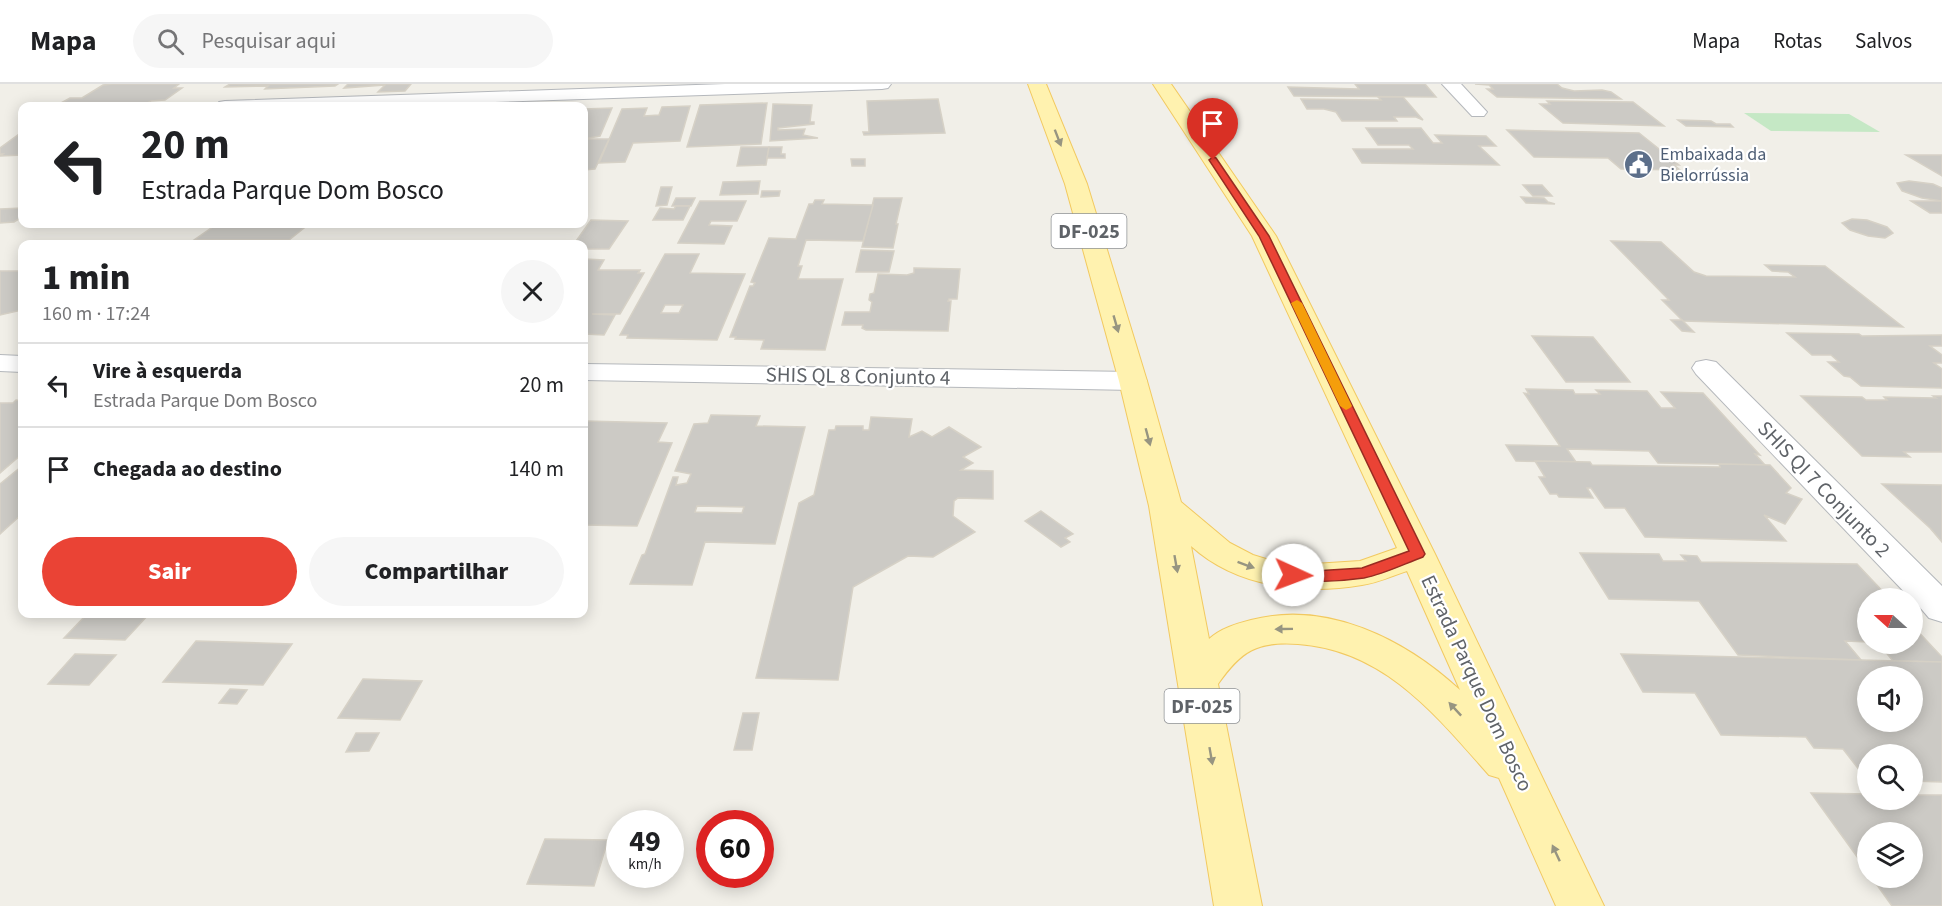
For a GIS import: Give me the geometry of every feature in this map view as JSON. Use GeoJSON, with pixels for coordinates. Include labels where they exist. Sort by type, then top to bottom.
{"type":"FeatureCollection","features":[{"type":"Feature","properties":{"kind":"main road","name":"DF-025"},"geometry":{"type":"LineString","coordinates":[[1037,84],[1076,184],[1133,381],[1166,506],[1238,906]]}},
{"type":"Feature","properties":{"kind":"main road","name":"Estrada Parque Dom Bosco"},"geometry":{"type":"LineString","coordinates":[[1162,84],[1264,236],[1417,554],[1580,906]]}},
{"type":"Feature","properties":{"kind":"main road"},"geometry":{"type":"LineString","coordinates":[[1166,506],[1218,551],[1241,564],[1273,573],[1314,576],[1363,573],[1417,554]]}},
{"type":"Feature","properties":{"kind":"main road"},"geometry":{"type":"LineString","coordinates":[[1198,681],[1227,645],[1267,629],[1306,628],[1355,639],[1393,659],[1438,691],[1524,783]]}},
{"type":"Feature","properties":{"kind":"street"},"geometry":{"type":"LineString","coordinates":[[344,102],[882,84]]}},
{"type":"Feature","properties":{"kind":"street"},"geometry":{"type":"LineString","coordinates":[[1451,84],[1478,112]]}},
{"type":"Feature","properties":{"kind":"street"},"geometry":{"type":"LineString","coordinates":[[0,363],[18,364]]}},
{"type":"Feature","properties":{"kind":"street","name":"SHIS QI 7 Conjunto 2"},"geometry":{"type":"LineString","coordinates":[[1706,368],[1942,609]]}},
{"type":"Feature","properties":{"kind":"street","name":"SHIS QL 8 Conjunto 4"},"geometry":{"type":"LineString","coordinates":[[588,372],[1133,381]]}},
{"type":"Feature","properties":{"kind":"green space"},"geometry":{"type":"Polygon","coordinates":[[[1744,113],[1849,114],[1880,132],[1771,131],[1744,113]]]}},
{"type":"Feature","properties":{"kind":"building"},"geometry":{"type":"Polygon","coordinates":[[[179,84],[174,88],[182,88],[165,100],[149,102],[63,102],[70,98],[82,98],[103,85],[179,84]]]}},
{"type":"Feature","properties":{"kind":"building"},"geometry":{"type":"Polygon","coordinates":[[[230,84],[338,84],[265,89],[268,86],[225,87],[230,84]]]}},
{"type":"Feature","properties":{"kind":"building"},"geometry":{"type":"Polygon","coordinates":[[[348,84],[411,84],[405,91],[378,92],[385,85],[344,88],[348,84]]]}},
{"type":"Feature","properties":{"kind":"building"},"geometry":{"type":"Polygon","coordinates":[[[1355,84],[1425,84],[1436,97],[1294,96],[1288,87],[1359,89],[1355,84]]]}},
{"type":"Feature","properties":{"kind":"building"},"geometry":{"type":"Polygon","coordinates":[[[1475,84],[1557,84],[1574,91],[1611,92],[1621,99],[1497,97],[1487,89],[1493,89],[1489,85],[1475,84]]]}},
{"type":"Feature","properties":{"kind":"building"},"geometry":{"type":"Polygon","coordinates":[[[1378,97],[1403,97],[1423,120],[1416,117],[1394,117],[1397,121],[1342,121],[1336,112],[1307,109],[1301,99],[1381,100],[1378,97]]]}},
{"type":"Feature","properties":{"kind":"building"},"geometry":{"type":"Polygon","coordinates":[[[938,99],[945,133],[864,135],[863,132],[869,132],[867,101],[938,99]]]}},
{"type":"Feature","properties":{"kind":"building"},"geometry":{"type":"Polygon","coordinates":[[[1547,101],[1633,102],[1664,126],[1563,123],[1540,104],[1550,104],[1547,101]]]}},
{"type":"Feature","properties":{"kind":"building"},"geometry":{"type":"Polygon","coordinates":[[[767,103],[761,144],[687,147],[700,105],[767,103]]]}},
{"type":"Feature","properties":{"kind":"building"},"geometry":{"type":"Polygon","coordinates":[[[773,104],[812,105],[810,122],[814,124],[778,128],[778,130],[805,129],[803,135],[818,138],[770,141],[773,104]]]}},
{"type":"Feature","properties":{"kind":"building"},"geometry":{"type":"Polygon","coordinates":[[[690,106],[680,141],[633,143],[625,162],[599,163],[622,109],[647,108],[644,116],[659,115],[662,107],[690,106]]]}},
{"type":"Feature","properties":{"kind":"building"},"geometry":{"type":"Polygon","coordinates":[[[612,108],[600,136],[588,138],[588,109],[612,108]]]}},
{"type":"Feature","properties":{"kind":"building"},"geometry":{"type":"Polygon","coordinates":[[[1678,120],[1711,121],[1716,124],[1730,124],[1733,127],[1686,126],[1678,120]]]}},
{"type":"Feature","properties":{"kind":"building"},"geometry":{"type":"Polygon","coordinates":[[[1366,128],[1421,128],[1433,143],[1442,143],[1435,135],[1486,136],[1496,146],[1479,146],[1499,165],[1362,163],[1353,149],[1413,149],[1409,145],[1378,145],[1366,128]]]}},
{"type":"Feature","properties":{"kind":"building"},"geometry":{"type":"Polygon","coordinates":[[[1507,130],[1639,133],[1679,165],[1674,165],[1680,170],[1621,169],[1608,158],[1534,157],[1507,130]]]}},
{"type":"Feature","properties":{"kind":"building"},"geometry":{"type":"Polygon","coordinates":[[[18,135],[18,155],[0,156],[3,154],[0,154],[0,148],[18,135]]]}},
{"type":"Feature","properties":{"kind":"building"},"geometry":{"type":"Polygon","coordinates":[[[588,139],[609,139],[595,169],[588,170],[588,139]]]}},
{"type":"Feature","properties":{"kind":"building"},"geometry":{"type":"Polygon","coordinates":[[[741,147],[769,147],[766,165],[737,166],[741,147]]]}},
{"type":"Feature","properties":{"kind":"building"},"geometry":{"type":"Polygon","coordinates":[[[769,147],[782,147],[781,154],[785,154],[785,158],[767,158],[769,147]]]}},
{"type":"Feature","properties":{"kind":"building"},"geometry":{"type":"Polygon","coordinates":[[[1906,155],[1942,155],[1942,176],[1906,155]]]}},
{"type":"Feature","properties":{"kind":"building"},"geometry":{"type":"Polygon","coordinates":[[[851,159],[865,159],[865,166],[852,166],[851,159]]]}},
{"type":"Feature","properties":{"kind":"building"},"geometry":{"type":"Polygon","coordinates":[[[760,181],[758,194],[720,195],[723,182],[760,181]]]}},
{"type":"Feature","properties":{"kind":"building"},"geometry":{"type":"Polygon","coordinates":[[[1909,181],[1933,184],[1942,188],[1942,201],[1922,198],[1902,191],[1897,183],[1909,181]]]}},
{"type":"Feature","properties":{"kind":"building"},"geometry":{"type":"Polygon","coordinates":[[[1523,185],[1542,185],[1552,196],[1533,196],[1523,185]]]}},
{"type":"Feature","properties":{"kind":"building"},"geometry":{"type":"Polygon","coordinates":[[[661,187],[672,187],[667,205],[656,206],[661,187]]]}},
{"type":"Feature","properties":{"kind":"building"},"geometry":{"type":"Polygon","coordinates":[[[762,191],[780,191],[779,196],[761,197],[762,191]]]}},
{"type":"Feature","properties":{"kind":"building"},"geometry":{"type":"Polygon","coordinates":[[[1521,197],[1544,198],[1555,204],[1526,203],[1521,197]]]}},
{"type":"Feature","properties":{"kind":"building"},"geometry":{"type":"Polygon","coordinates":[[[676,198],[695,198],[691,206],[672,206],[676,198]]]}},
{"type":"Feature","properties":{"kind":"building"},"geometry":{"type":"Polygon","coordinates":[[[874,198],[902,198],[893,248],[862,247],[874,198]]]}},
{"type":"Feature","properties":{"kind":"building"},"geometry":{"type":"Polygon","coordinates":[[[815,200],[824,200],[822,204],[873,205],[863,241],[806,240],[798,266],[802,266],[798,279],[843,279],[825,350],[761,349],[764,340],[730,337],[750,286],[755,283],[751,282],[769,238],[796,239],[809,204],[813,204],[815,200]]]}},
{"type":"Feature","properties":{"kind":"building"},"geometry":{"type":"Polygon","coordinates":[[[700,201],[746,201],[737,221],[711,221],[709,225],[732,226],[724,244],[678,243],[700,201]]]}},
{"type":"Feature","properties":{"kind":"building"},"geometry":{"type":"Polygon","coordinates":[[[1911,201],[1942,201],[1942,213],[1930,213],[1911,201]]]}},
{"type":"Feature","properties":{"kind":"building"},"geometry":{"type":"Polygon","coordinates":[[[676,206],[690,206],[683,220],[653,220],[660,208],[674,209],[676,206]]]}},
{"type":"Feature","properties":{"kind":"building"},"geometry":{"type":"Polygon","coordinates":[[[18,208],[18,220],[0,223],[0,209],[18,208]]]}},
{"type":"Feature","properties":{"kind":"building"},"geometry":{"type":"Polygon","coordinates":[[[1852,219],[1867,220],[1887,227],[1893,233],[1885,238],[1868,236],[1850,230],[1842,223],[1852,219]]]}},
{"type":"Feature","properties":{"kind":"building"},"geometry":{"type":"Polygon","coordinates":[[[591,220],[628,221],[609,249],[588,249],[588,240],[577,240],[585,228],[588,228],[591,220]]]}},
{"type":"Feature","properties":{"kind":"building"},"geometry":{"type":"Polygon","coordinates":[[[211,228],[304,228],[289,240],[194,240],[211,228]]]}},
{"type":"Feature","properties":{"kind":"building"},"geometry":{"type":"Polygon","coordinates":[[[1611,241],[1661,242],[1694,272],[1706,276],[1795,277],[1788,272],[1772,271],[1765,265],[1825,266],[1903,327],[1683,321],[1662,300],[1669,300],[1611,241]]]}},
{"type":"Feature","properties":{"kind":"building"},"geometry":{"type":"Polygon","coordinates":[[[861,250],[894,251],[889,272],[856,272],[861,250]]]}},
{"type":"Feature","properties":{"kind":"building"},"geometry":{"type":"Polygon","coordinates":[[[665,254],[699,254],[690,273],[745,274],[717,340],[627,338],[628,335],[620,335],[665,254]],[[665,305],[661,313],[679,313],[683,305],[665,305]]]}},
{"type":"Feature","properties":{"kind":"building"},"geometry":{"type":"Polygon","coordinates":[[[588,259],[604,260],[598,270],[640,270],[638,273],[644,273],[620,314],[592,314],[615,315],[604,335],[588,334],[588,259]]]}},
{"type":"Feature","properties":{"kind":"building"},"geometry":{"type":"Polygon","coordinates":[[[914,268],[960,269],[957,299],[948,301],[951,301],[948,331],[866,330],[862,328],[863,325],[842,325],[845,312],[870,312],[872,302],[869,300],[870,294],[874,293],[878,274],[907,275],[914,273],[914,268]]]}},
{"type":"Feature","properties":{"kind":"building"},"geometry":{"type":"Polygon","coordinates":[[[0,271],[18,271],[18,311],[0,315],[0,271]]]}},
{"type":"Feature","properties":{"kind":"building"},"geometry":{"type":"Polygon","coordinates":[[[1671,320],[1682,320],[1694,332],[1682,331],[1671,320]]]}},
{"type":"Feature","properties":{"kind":"building"},"geometry":{"type":"Polygon","coordinates":[[[1787,333],[1859,334],[1862,336],[1942,335],[1942,346],[1930,346],[1942,355],[1942,363],[1934,363],[1942,369],[1942,388],[1861,386],[1850,377],[1844,376],[1828,362],[1839,362],[1831,355],[1812,355],[1787,333]]]}},
{"type":"Feature","properties":{"kind":"building"},"geometry":{"type":"Polygon","coordinates":[[[1532,336],[1593,337],[1630,382],[1566,382],[1532,336]]]}},
{"type":"Feature","properties":{"kind":"building"},"geometry":{"type":"Polygon","coordinates":[[[1526,389],[1573,390],[1575,394],[1600,394],[1596,390],[1647,391],[1661,408],[1675,408],[1661,392],[1703,393],[1760,455],[1755,454],[1765,465],[1658,463],[1649,451],[1567,449],[1576,462],[1516,461],[1506,445],[1560,446],[1524,393],[1529,394],[1526,389]]]}},
{"type":"Feature","properties":{"kind":"building"},"geometry":{"type":"Polygon","coordinates":[[[1801,396],[1862,397],[1866,400],[1887,400],[1884,397],[1936,398],[1933,396],[1942,396],[1942,452],[1904,452],[1910,457],[1862,456],[1801,396]]]}},
{"type":"Feature","properties":{"kind":"building"},"geometry":{"type":"Polygon","coordinates":[[[18,400],[18,457],[0,473],[0,403],[13,403],[18,400]]]}},
{"type":"Feature","properties":{"kind":"building"},"geometry":{"type":"Polygon","coordinates":[[[711,415],[760,416],[756,426],[805,427],[775,544],[705,542],[692,585],[630,584],[642,555],[645,554],[673,477],[678,477],[676,485],[687,483],[691,474],[675,471],[694,424],[708,423],[711,415]],[[697,506],[695,512],[742,513],[744,507],[697,506]]]}},
{"type":"Feature","properties":{"kind":"building"},"geometry":{"type":"Polygon","coordinates":[[[871,417],[912,419],[909,437],[922,431],[932,437],[949,427],[981,447],[963,457],[973,463],[961,470],[993,471],[993,499],[958,498],[954,501],[953,516],[975,532],[933,557],[908,556],[853,587],[838,680],[756,678],[799,503],[814,495],[829,430],[835,430],[836,426],[863,426],[863,430],[869,430],[871,417]]]}},
{"type":"Feature","properties":{"kind":"building"},"geometry":{"type":"Polygon","coordinates":[[[588,421],[667,423],[658,442],[672,443],[637,526],[588,525],[588,421]]]}},
{"type":"Feature","properties":{"kind":"building"},"geometry":{"type":"Polygon","coordinates":[[[1535,461],[1590,462],[1592,465],[1720,467],[1719,464],[1770,465],[1791,488],[1786,493],[1802,499],[1785,524],[1764,515],[1786,541],[1645,537],[1625,508],[1605,508],[1591,488],[1587,488],[1593,498],[1559,497],[1557,494],[1550,494],[1539,477],[1545,477],[1535,461]]]}},
{"type":"Feature","properties":{"kind":"building"},"geometry":{"type":"Polygon","coordinates":[[[18,469],[18,518],[0,534],[0,484],[18,469]]]}},
{"type":"Feature","properties":{"kind":"building"},"geometry":{"type":"Polygon","coordinates":[[[1882,484],[1942,485],[1942,542],[1930,528],[1882,484]]]}},
{"type":"Feature","properties":{"kind":"building"},"geometry":{"type":"Polygon","coordinates":[[[1041,511],[1073,534],[1065,538],[1070,542],[1061,547],[1025,521],[1041,511]]]}},
{"type":"Feature","properties":{"kind":"building"},"geometry":{"type":"Polygon","coordinates":[[[1580,553],[1659,554],[1663,561],[1686,561],[1681,555],[1697,556],[1701,562],[1857,564],[1880,588],[1857,588],[1857,642],[1845,641],[1861,660],[1738,655],[1699,601],[1609,599],[1580,553]]]}},
{"type":"Feature","properties":{"kind":"building"},"geometry":{"type":"Polygon","coordinates":[[[83,618],[145,618],[125,640],[64,638],[83,618]]]}},
{"type":"Feature","properties":{"kind":"building"},"geometry":{"type":"Polygon","coordinates":[[[1923,637],[1942,657],[1942,662],[1893,661],[1887,654],[1923,654],[1923,637]]]}},
{"type":"Feature","properties":{"kind":"building"},"geometry":{"type":"Polygon","coordinates":[[[196,641],[292,644],[263,685],[163,682],[196,641]]]}},
{"type":"Feature","properties":{"kind":"building"},"geometry":{"type":"Polygon","coordinates":[[[75,654],[116,655],[89,685],[48,684],[75,654]]]}},
{"type":"Feature","properties":{"kind":"building"},"geometry":{"type":"Polygon","coordinates":[[[1621,654],[1942,662],[1942,782],[1923,781],[1923,744],[1857,744],[1857,767],[1843,749],[1814,748],[1806,737],[1721,735],[1695,693],[1643,692],[1621,654]]]}},
{"type":"Feature","properties":{"kind":"building"},"geometry":{"type":"Polygon","coordinates":[[[363,679],[422,681],[400,720],[338,718],[363,679]]]}},
{"type":"Feature","properties":{"kind":"building"},"geometry":{"type":"Polygon","coordinates":[[[230,689],[247,690],[237,704],[219,703],[230,689]]]}},
{"type":"Feature","properties":{"kind":"building"},"geometry":{"type":"Polygon","coordinates":[[[743,713],[759,713],[752,750],[734,750],[743,713]]]}},
{"type":"Feature","properties":{"kind":"building"},"geometry":{"type":"Polygon","coordinates":[[[356,733],[379,733],[369,751],[346,752],[356,733]]]}},
{"type":"Feature","properties":{"kind":"building"},"geometry":{"type":"Polygon","coordinates":[[[1811,793],[1857,794],[1857,810],[1923,810],[1923,795],[1942,795],[1942,906],[1892,906],[1879,888],[1923,888],[1923,822],[1857,822],[1857,857],[1811,793]]]}},
{"type":"Feature","properties":{"kind":"building"},"geometry":{"type":"Polygon","coordinates":[[[545,839],[606,840],[594,886],[527,884],[545,839]]]}},
{"type":"Feature","properties":{"kind":"slow traffic"},"geometry":{"type":"LineString","coordinates":[[1297,303],[1346,406]]}},
{"type":"Feature","properties":{"kind":"place","name":"Embaixada da Bielorrússia"},"geometry":{"type":"Point","coordinates":[1639,164]}},
{"type":"Feature","properties":{"kind":"route"},"geometry":{"type":"LineString","coordinates":[[1213,160],[1264,236],[1417,554],[1363,573],[1293,575]]}}]}
